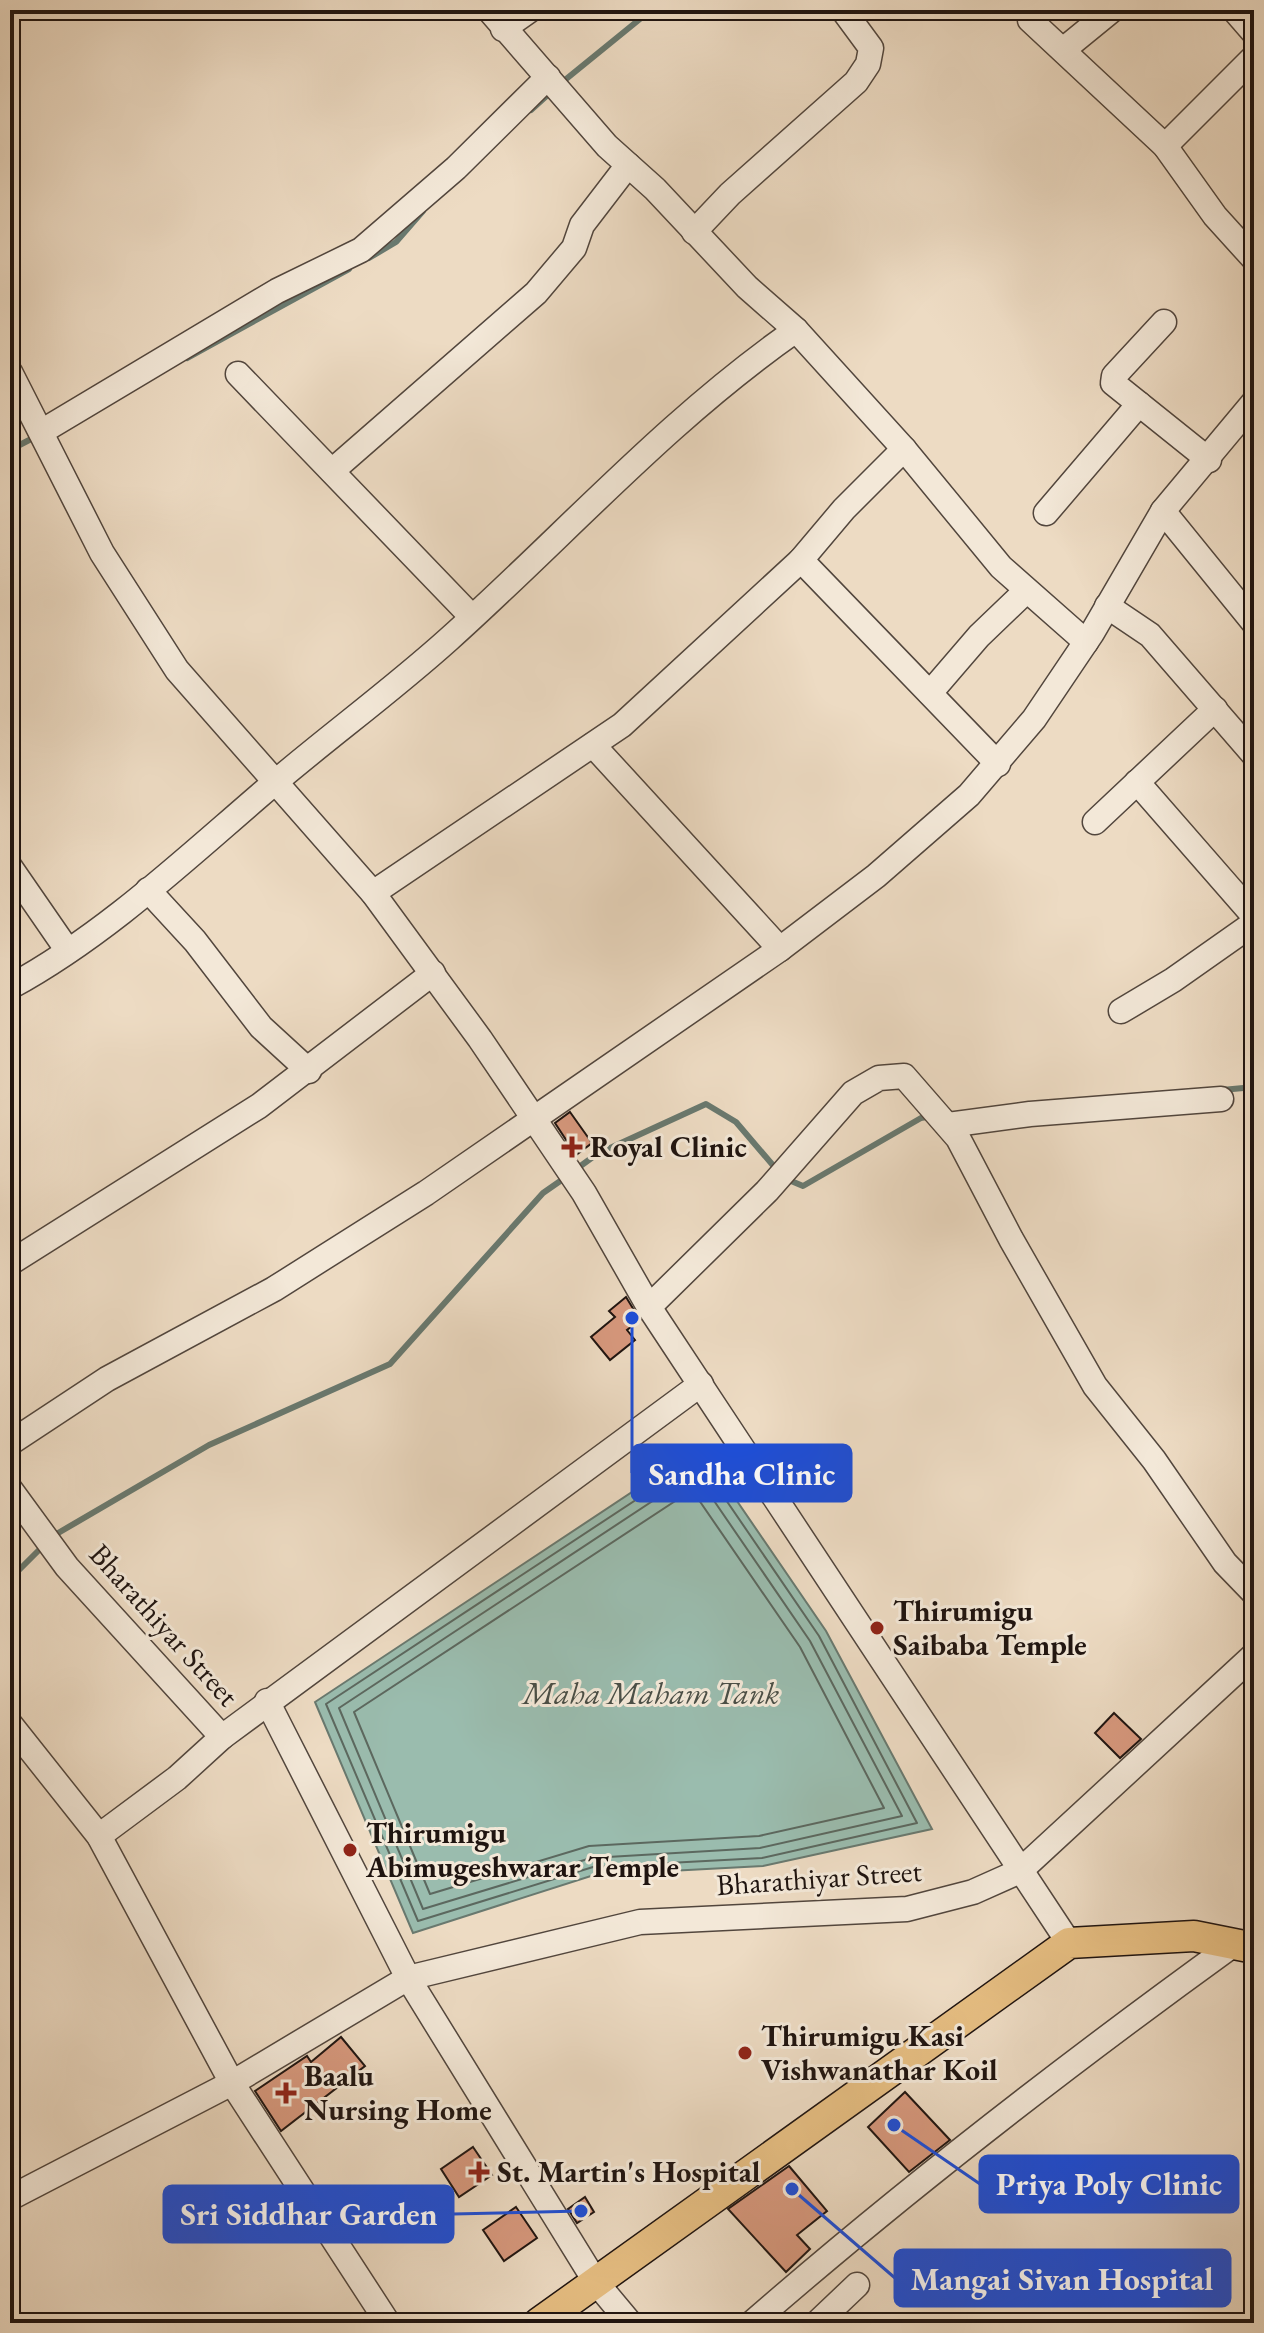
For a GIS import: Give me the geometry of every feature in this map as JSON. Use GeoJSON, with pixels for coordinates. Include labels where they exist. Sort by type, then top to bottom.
{"type":"FeatureCollection","features":[{"type":"Feature","properties":{"kind":"main road"},"geometry":{"type":"LineString","coordinates":[[539,2323],[1069,1943],[1194,1936],[1244,1946]]}},
{"type":"Feature","properties":{"kind":"street"},"geometry":{"type":"LineString","coordinates":[[530,10],[496,19],[628,165],[747,287],[796,330],[904,449],[965,526],[1026,591],[1086,642]]}},
{"type":"Feature","properties":{"kind":"street"},"geometry":{"type":"LineString","coordinates":[[694,232],[730,194],[856,82],[868,64],[871,48],[843,10]]}},
{"type":"Feature","properties":{"kind":"street"},"geometry":{"type":"LineString","coordinates":[[1063,50],[1112,10]]}},
{"type":"Feature","properties":{"kind":"street"},"geometry":{"type":"LineString","coordinates":[[1234,10],[1254,33]]}},
{"type":"Feature","properties":{"kind":"street"},"geometry":{"type":"LineString","coordinates":[[1030,20],[1165,146],[1215,216],[1254,259]]}},
{"type":"Feature","properties":{"kind":"street"},"geometry":{"type":"LineString","coordinates":[[1165,146],[1254,57]]}},
{"type":"Feature","properties":{"kind":"street"},"geometry":{"type":"LineString","coordinates":[[36,422],[277,291],[361,250],[456,168],[545,73]]}},
{"type":"Feature","properties":{"kind":"street"},"geometry":{"type":"LineString","coordinates":[[332,471],[536,293],[574,248],[582,225],[596,203],[628,165]]}},
{"type":"Feature","properties":{"kind":"street"},"geometry":{"type":"LineString","coordinates":[[1164,322],[1113,379],[1209,460]]}},
{"type":"Feature","properties":{"kind":"street"},"geometry":{"type":"LineString","coordinates":[[10,987],[68,951],[148,890],[472,617],[652,443],[796,330]]}},
{"type":"Feature","properties":{"kind":"street"},"geometry":{"type":"LineString","coordinates":[[10,372],[102,553],[177,670],[373,893],[433,973],[562,1159],[649,1307],[1069,1943]]}},
{"type":"Feature","properties":{"kind":"street"},"geometry":{"type":"LineString","coordinates":[[238,374],[472,617]]}},
{"type":"Feature","properties":{"kind":"street"},"geometry":{"type":"LineString","coordinates":[[1046,513],[1139,404]]}},
{"type":"Feature","properties":{"kind":"street"},"geometry":{"type":"LineString","coordinates":[[10,1443],[107,1379],[274,1289],[533,1119],[780,949],[898,857],[969,795],[1034,719],[1086,642],[1163,511],[1252,409]]}},
{"type":"Feature","properties":{"kind":"street"},"geometry":{"type":"LineString","coordinates":[[373,893],[593,745],[674,680],[801,560],[844,509],[904,449]]}},
{"type":"Feature","properties":{"kind":"street"},"geometry":{"type":"LineString","coordinates":[[1163,511],[1254,623]]}},
{"type":"Feature","properties":{"kind":"street"},"geometry":{"type":"LineString","coordinates":[[801,560],[998,764]]}},
{"type":"Feature","properties":{"kind":"street"},"geometry":{"type":"LineString","coordinates":[[930,693],[979,636],[1026,591]]}},
{"type":"Feature","properties":{"kind":"street"},"geometry":{"type":"LineString","coordinates":[[1107,606],[1150,635],[1254,755]]}},
{"type":"Feature","properties":{"kind":"street"},"geometry":{"type":"LineString","coordinates":[[1095,822],[1215,709]]}},
{"type":"Feature","properties":{"kind":"street"},"geometry":{"type":"LineString","coordinates":[[593,745],[780,949]]}},
{"type":"Feature","properties":{"kind":"street"},"geometry":{"type":"LineString","coordinates":[[1137,782],[1254,916]]}},
{"type":"Feature","properties":{"kind":"street"},"geometry":{"type":"LineString","coordinates":[[10,867],[68,951]]}},
{"type":"Feature","properties":{"kind":"street"},"geometry":{"type":"LineString","coordinates":[[148,890],[195,941],[261,1027],[309,1071]]}},
{"type":"Feature","properties":{"kind":"street"},"geometry":{"type":"LineString","coordinates":[[1121,1011],[1173,980],[1254,923]]}},
{"type":"Feature","properties":{"kind":"street"},"geometry":{"type":"LineString","coordinates":[[10,1263],[146,1180],[309,1071],[433,973]]}},
{"type":"Feature","properties":{"kind":"street"},"geometry":{"type":"LineString","coordinates":[[649,1307],[767,1191],[853,1093],[879,1078],[904,1076],[953,1131],[1095,1386],[1154,1460],[1225,1563],[1254,1593]]}},
{"type":"Feature","properties":{"kind":"street"},"geometry":{"type":"LineString","coordinates":[[953,1131],[1030,1114],[1221,1099]]}},
{"type":"Feature","properties":{"kind":"street"},"geometry":{"type":"LineString","coordinates":[[267,1701],[701,1384]]}},
{"type":"Feature","properties":{"kind":"street","name":"Bharathiyar Street"},"geometry":{"type":"LineString","coordinates":[[10,1489],[67,1567],[222,1737],[267,1701],[408,1978],[640,1922],[907,1909],[973,1892],[1020,1871],[1254,1655]]}},
{"type":"Feature","properties":{"kind":"street"},"geometry":{"type":"LineString","coordinates":[[10,1724],[99,1836],[232,2083],[388,2323]]}},
{"type":"Feature","properties":{"kind":"street"},"geometry":{"type":"LineString","coordinates":[[99,1836],[177,1778],[222,1737]]}},
{"type":"Feature","properties":{"kind":"street"},"geometry":{"type":"LineString","coordinates":[[752,2323],[856,2233],[1063,2069],[1244,1946]]}},
{"type":"Feature","properties":{"kind":"street"},"geometry":{"type":"LineString","coordinates":[[10,2198],[232,2083],[408,1978],[595,2281],[630,2323]]}},
{"type":"Feature","properties":{"kind":"street"},"geometry":{"type":"LineString","coordinates":[[817,2323],[857,2285]]}},
{"type":"Feature","properties":{"kind":"water","name":"Maha Maham Tank"},"geometry":{"type":"Polygon","coordinates":[[[700,1447],[826,1631],[932,1829],[763,1866],[594,1875],[413,1933],[315,1702],[700,1447]]]}},
{"type":"Feature","properties":{"kind":"building"},"geometry":{"type":"Polygon","coordinates":[[[570,1112],[592,1143],[576,1155],[555,1123],[570,1112]]]}},
{"type":"Feature","properties":{"kind":"building"},"geometry":{"type":"Polygon","coordinates":[[[626,1297],[640,1320],[627,1330],[635,1340],[610,1360],[591,1337],[615,1317],[609,1311],[626,1297]]]}},
{"type":"Feature","properties":{"kind":"building"},"geometry":{"type":"Polygon","coordinates":[[[1114,1713],[1141,1739],[1120,1758],[1095,1733],[1114,1713]]]}},
{"type":"Feature","properties":{"kind":"building"},"geometry":{"type":"Polygon","coordinates":[[[341,2037],[365,2066],[281,2131],[255,2091],[307,2056],[311,2062],[341,2037]]]}},
{"type":"Feature","properties":{"kind":"building"},"geometry":{"type":"Polygon","coordinates":[[[905,2092],[950,2140],[909,2172],[868,2127],[905,2092]]]}},
{"type":"Feature","properties":{"kind":"building"},"geometry":{"type":"Polygon","coordinates":[[[473,2147],[492,2175],[459,2197],[441,2169],[473,2147]]]}},
{"type":"Feature","properties":{"kind":"building"},"geometry":{"type":"Polygon","coordinates":[[[789,2166],[827,2211],[797,2235],[810,2249],[786,2272],[728,2209],[789,2166]]]}},
{"type":"Feature","properties":{"kind":"building"},"geometry":{"type":"Polygon","coordinates":[[[585,2197],[594,2212],[577,2223],[568,2209],[585,2197]]]}},
{"type":"Feature","properties":{"kind":"building"},"geometry":{"type":"Polygon","coordinates":[[[516,2207],[537,2238],[504,2261],[483,2230],[516,2207]]]}},
{"type":"Feature","properties":{"kind":"waterway"},"geometry":{"type":"LineString","coordinates":[[560,84],[651,10]]}},
{"type":"Feature","properties":{"kind":"waterway"},"geometry":{"type":"LineString","coordinates":[[531,110],[552,91]]}},
{"type":"Feature","properties":{"kind":"waterway"},"geometry":{"type":"LineString","coordinates":[[369,258],[396,242],[423,211]]}},
{"type":"Feature","properties":{"kind":"waterway"},"geometry":{"type":"LineString","coordinates":[[187,358],[349,269]]}},
{"type":"Feature","properties":{"kind":"waterway"},"geometry":{"type":"LineString","coordinates":[[10,450],[35,437]]}},
{"type":"Feature","properties":{"kind":"waterway"},"geometry":{"type":"LineString","coordinates":[[1222,1090],[1254,1087]]}},
{"type":"Feature","properties":{"kind":"waterway"},"geometry":{"type":"LineString","coordinates":[[575,1170],[597,1154],[706,1104],[736,1122],[777,1170]]}},
{"type":"Feature","properties":{"kind":"waterway"},"geometry":{"type":"LineString","coordinates":[[784,1178],[803,1186],[921,1118],[932,1116]]}},
{"type":"Feature","properties":{"kind":"waterway"},"geometry":{"type":"LineString","coordinates":[[53,1536],[209,1445],[390,1364],[543,1193],[566,1177]]}},
{"type":"Feature","properties":{"kind":"waterway"},"geometry":{"type":"LineString","coordinates":[[10,1579],[45,1544]]}},
{"type":"Feature","properties":{"kind":"place","name":"Royal Clinic"},"geometry":{"type":"Point","coordinates":[572,1147]}},
{"type":"Feature","properties":{"kind":"place","name":"Sandha Clinic"},"geometry":{"type":"Point","coordinates":[632,1318]}},
{"type":"Feature","properties":{"kind":"place","name":"Thirumigu Saibaba Temple"},"geometry":{"type":"Point","coordinates":[877,1628]}},
{"type":"Feature","properties":{"kind":"place","name":"Thirumigu Abimugeshwarar Temple"},"geometry":{"type":"Point","coordinates":[350,1850]}},
{"type":"Feature","properties":{"kind":"place","name":"Thirumigu Kasi Vishwanathar Koil"},"geometry":{"type":"Point","coordinates":[745,2053]}},
{"type":"Feature","properties":{"kind":"place","name":"Baalu Nursing Home"},"geometry":{"type":"Point","coordinates":[286,2093]}},
{"type":"Feature","properties":{"kind":"place","name":"Priya Poly Clinic"},"geometry":{"type":"Point","coordinates":[894,2125]}},
{"type":"Feature","properties":{"kind":"place","name":"St. Martin's Hospital"},"geometry":{"type":"Point","coordinates":[479,2172]}},
{"type":"Feature","properties":{"kind":"place","name":"Mangai Sivan Hospital"},"geometry":{"type":"Point","coordinates":[792,2189]}},
{"type":"Feature","properties":{"kind":"place","name":"Sri Siddhar Garden"},"geometry":{"type":"Point","coordinates":[581,2211]}}]}
